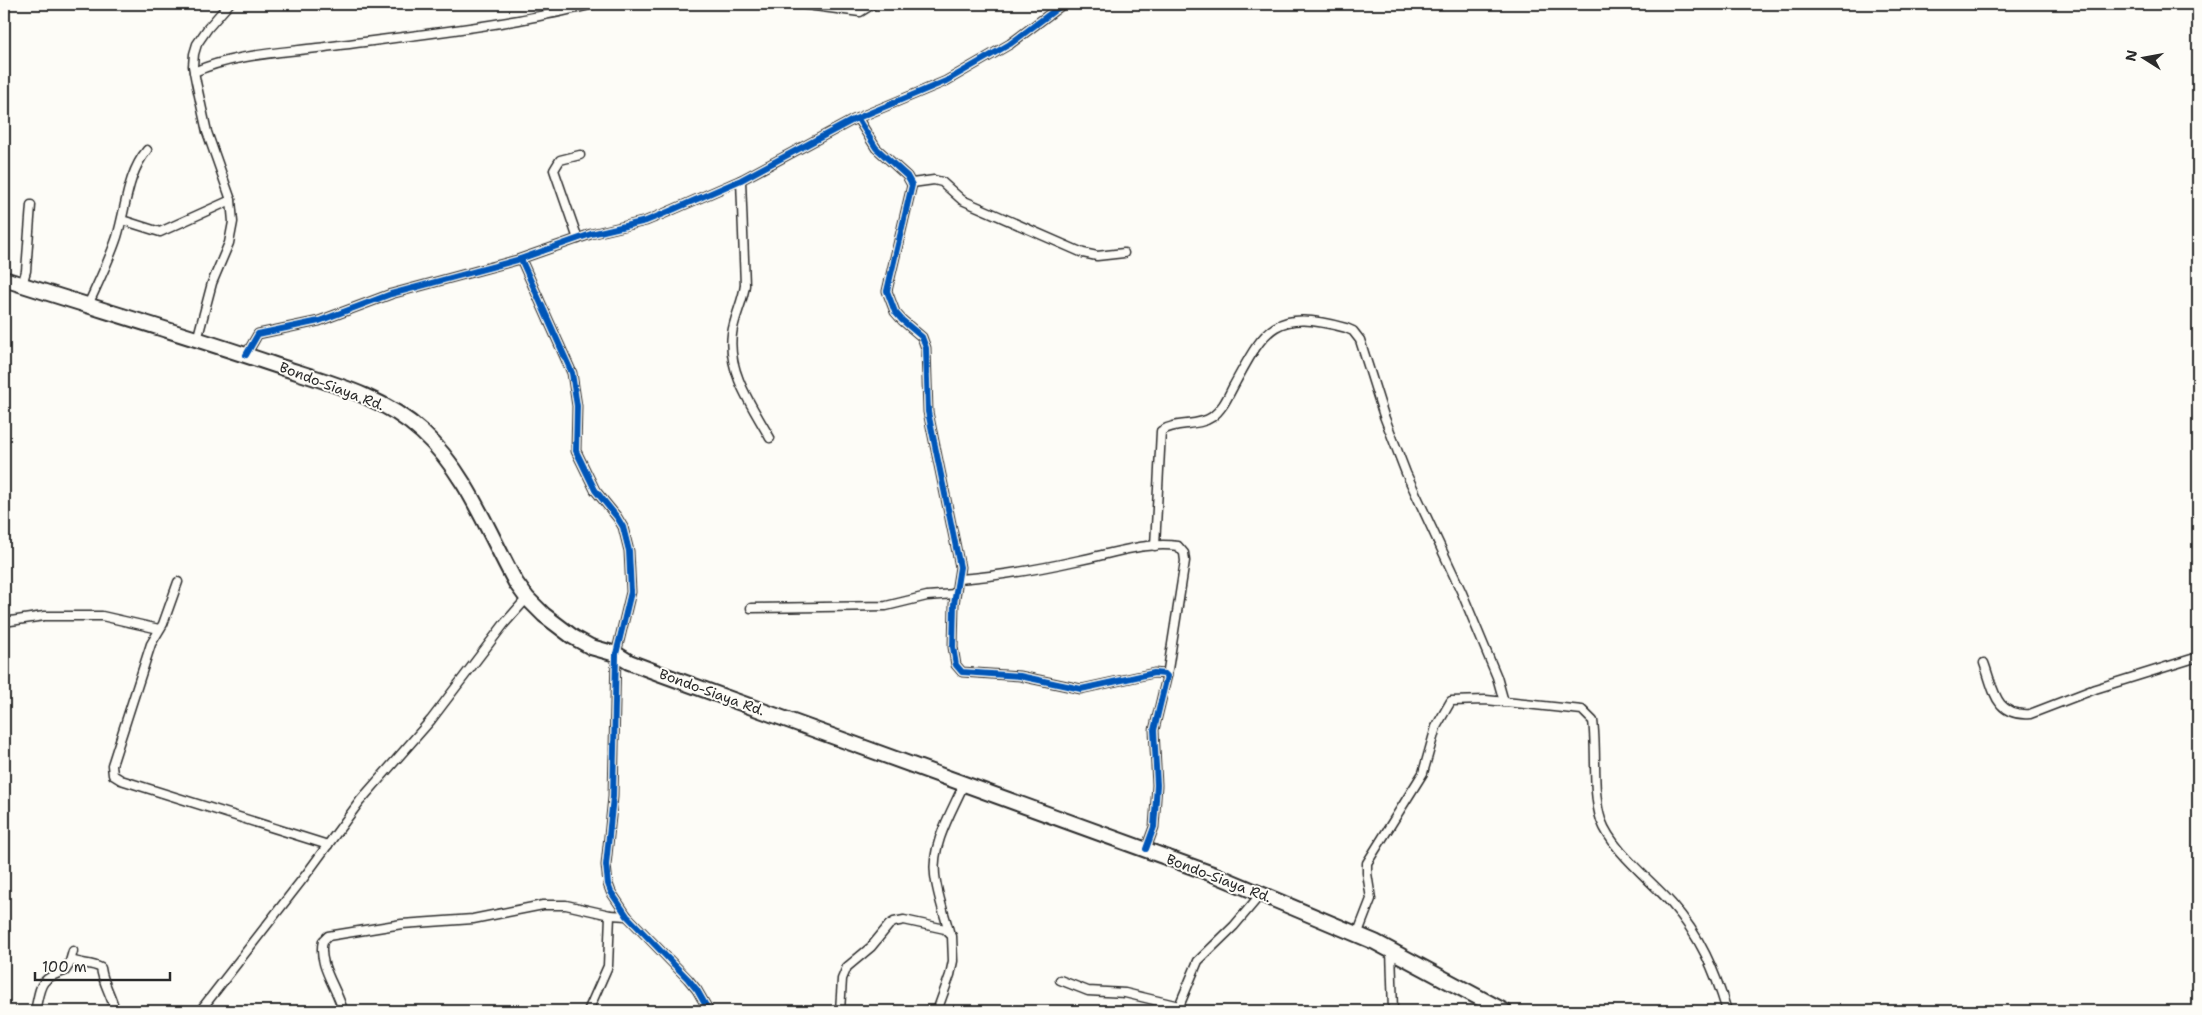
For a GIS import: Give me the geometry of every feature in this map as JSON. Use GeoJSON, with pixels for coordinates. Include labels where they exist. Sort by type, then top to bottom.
{"type":"FeatureCollection","features":[{"type":"Feature","properties":{"kind":"highway","name":"Bondo-Siaya Rd."},"geometry":{"type":"LineString","coordinates":[[4,280],[246,355],[378,402],[392,409],[422,432],[460,478],[516,583],[527,598],[573,637],[591,647],[616,654],[629,662],[661,674],[1146,849],[1261,894],[1391,950],[1504,1011]]}},
{"type":"Feature","properties":{"kind":"street"},"geometry":{"type":"LineString","coordinates":[[197,340],[212,283],[232,232],[231,200],[207,132],[194,72],[194,54],[197,44],[229,4]]}},
{"type":"Feature","properties":{"kind":"street"},"geometry":{"type":"LineString","coordinates":[[194,72],[210,66],[247,58],[474,29],[572,10],[593,4]]}},
{"type":"Feature","properties":{"kind":"street"},"geometry":{"type":"LineString","coordinates":[[799,4],[860,12],[873,4]]}},
{"type":"Feature","properties":{"kind":"street"},"geometry":{"type":"LineString","coordinates":[[246,355],[258,334],[303,326],[398,292],[522,259],[578,239],[646,221],[741,180],[858,118],[946,80],[1010,44],[1063,4]]}},
{"type":"Feature","properties":{"kind":"street"},"geometry":{"type":"LineString","coordinates":[[2197,4],[2198,8]]}},
{"type":"Feature","properties":{"kind":"street"},"geometry":{"type":"LineString","coordinates":[[858,118],[876,148],[912,183]]}},
{"type":"Feature","properties":{"kind":"street"},"geometry":{"type":"LineString","coordinates":[[88,306],[107,266],[122,220],[135,169],[148,150]]}},
{"type":"Feature","properties":{"kind":"street"},"geometry":{"type":"LineString","coordinates":[[578,239],[554,170],[560,160],[580,155]]}},
{"type":"Feature","properties":{"kind":"street"},"geometry":{"type":"LineString","coordinates":[[741,180],[744,285],[743,297],[732,332],[732,354],[739,381],[770,438]]}},
{"type":"Feature","properties":{"kind":"street"},"geometry":{"type":"LineString","coordinates":[[912,183],[934,180],[942,182],[962,200],[1083,253],[1097,256],[1124,254]]}},
{"type":"Feature","properties":{"kind":"street"},"geometry":{"type":"LineString","coordinates":[[912,183],[887,291],[895,312],[925,341],[928,412],[959,557],[959,579],[955,594],[953,647],[956,665],[962,672],[1020,676],[1081,690],[1154,673],[1162,673],[1167,676]]}},
{"type":"Feature","properties":{"kind":"street"},"geometry":{"type":"LineString","coordinates":[[122,220],[160,232],[231,200]]}},
{"type":"Feature","properties":{"kind":"street"},"geometry":{"type":"LineString","coordinates":[[22,285],[26,271],[32,205]]}},
{"type":"Feature","properties":{"kind":"street"},"geometry":{"type":"LineString","coordinates":[[522,259],[572,374],[577,406],[576,451],[595,490],[617,517],[626,535],[630,562],[631,592],[616,654],[614,776],[607,878],[611,892],[627,916],[688,978],[709,1011]]}},
{"type":"Feature","properties":{"kind":"street"},"geometry":{"type":"LineString","coordinates":[[1155,546],[1161,431],[1212,418],[1226,399],[1255,346],[1266,332],[1277,325],[1299,319],[1353,331],[1360,340],[1395,448],[1429,526],[1462,594],[1497,677],[1504,702]]}},
{"type":"Feature","properties":{"kind":"street"},"geometry":{"type":"LineString","coordinates":[[959,579],[1024,572],[1130,549],[1155,546],[1178,546],[1184,553],[1181,591],[1167,676],[1154,730],[1157,785],[1154,827],[1146,849]]}},
{"type":"Feature","properties":{"kind":"street"},"geometry":{"type":"LineString","coordinates":[[178,582],[163,624],[151,644],[112,765],[113,775],[121,780],[328,845]]}},
{"type":"Feature","properties":{"kind":"street"},"geometry":{"type":"LineString","coordinates":[[751,608],[886,606],[927,596],[955,594]]}},
{"type":"Feature","properties":{"kind":"street"},"geometry":{"type":"LineString","coordinates":[[200,1011],[374,784],[431,720],[504,624],[527,598]]}},
{"type":"Feature","properties":{"kind":"street"},"geometry":{"type":"LineString","coordinates":[[4,622],[44,616],[102,616],[159,629]]}},
{"type":"Feature","properties":{"kind":"street"},"geometry":{"type":"LineString","coordinates":[[1984,663],[1998,701],[2009,713],[2019,715],[2030,714],[2095,689],[2198,657]]}},
{"type":"Feature","properties":{"kind":"street"},"geometry":{"type":"LineString","coordinates":[[1357,935],[1371,899],[1371,891],[1366,873],[1367,863],[1423,773],[1436,727],[1451,701],[1504,702],[1582,710],[1593,721],[1598,807],[1606,829],[1618,846],[1688,923],[1707,955],[1728,1011]]}},
{"type":"Feature","properties":{"kind":"street"},"geometry":{"type":"LineString","coordinates":[[937,1011],[950,975],[953,961],[953,944],[935,875],[935,859],[938,847],[964,784]]}},
{"type":"Feature","properties":{"kind":"street"},"geometry":{"type":"LineString","coordinates":[[1060,980],[1088,991],[1126,992],[1178,1009],[1201,957],[1234,926],[1261,894]]}},
{"type":"Feature","properties":{"kind":"street"},"geometry":{"type":"LineString","coordinates":[[343,1011],[328,976],[322,949],[323,941],[328,936],[402,924],[472,919],[543,905],[566,906],[610,915],[627,916]]}},
{"type":"Feature","properties":{"kind":"street"},"geometry":{"type":"LineString","coordinates":[[588,1011],[608,966],[610,915]]}},
{"type":"Feature","properties":{"kind":"street"},"geometry":{"type":"LineString","coordinates":[[840,1011],[844,972],[851,963],[871,947],[889,925],[904,920],[940,927],[949,931]]}},
{"type":"Feature","properties":{"kind":"street"},"geometry":{"type":"LineString","coordinates":[[1391,950],[1392,1011]]}},
{"type":"Feature","properties":{"kind":"street"},"geometry":{"type":"LineString","coordinates":[[35,1011],[41,984],[50,975],[65,971],[72,951]]}},
{"type":"Feature","properties":{"kind":"street"},"geometry":{"type":"LineString","coordinates":[[70,960],[101,968],[102,978],[113,999],[115,1011]]}},
{"type":"Feature","properties":{"kind":"cycle path"},"geometry":{"type":"LineString","coordinates":[[246,355],[258,334],[319,321],[391,294],[517,260],[591,234],[646,221],[663,214],[741,180],[853,120],[946,81],[1010,44],[1063,4]]}},
{"type":"Feature","properties":{"kind":"cycle path"},"geometry":{"type":"LineString","coordinates":[[858,119],[876,148],[907,176],[912,185],[887,291],[895,312],[922,337],[926,348],[928,412],[960,567],[954,604],[953,647],[956,665],[962,672],[1020,676],[1081,689],[1154,673],[1165,674],[1167,676],[1154,730],[1157,785],[1154,827],[1146,849]]}},
{"type":"Feature","properties":{"kind":"cycle path"},"geometry":{"type":"LineString","coordinates":[[521,259],[572,373],[577,406],[576,451],[595,490],[623,527],[629,551],[631,592],[616,654],[613,797],[606,865],[608,884],[611,892],[627,916],[688,979],[709,1011]]}}]}
